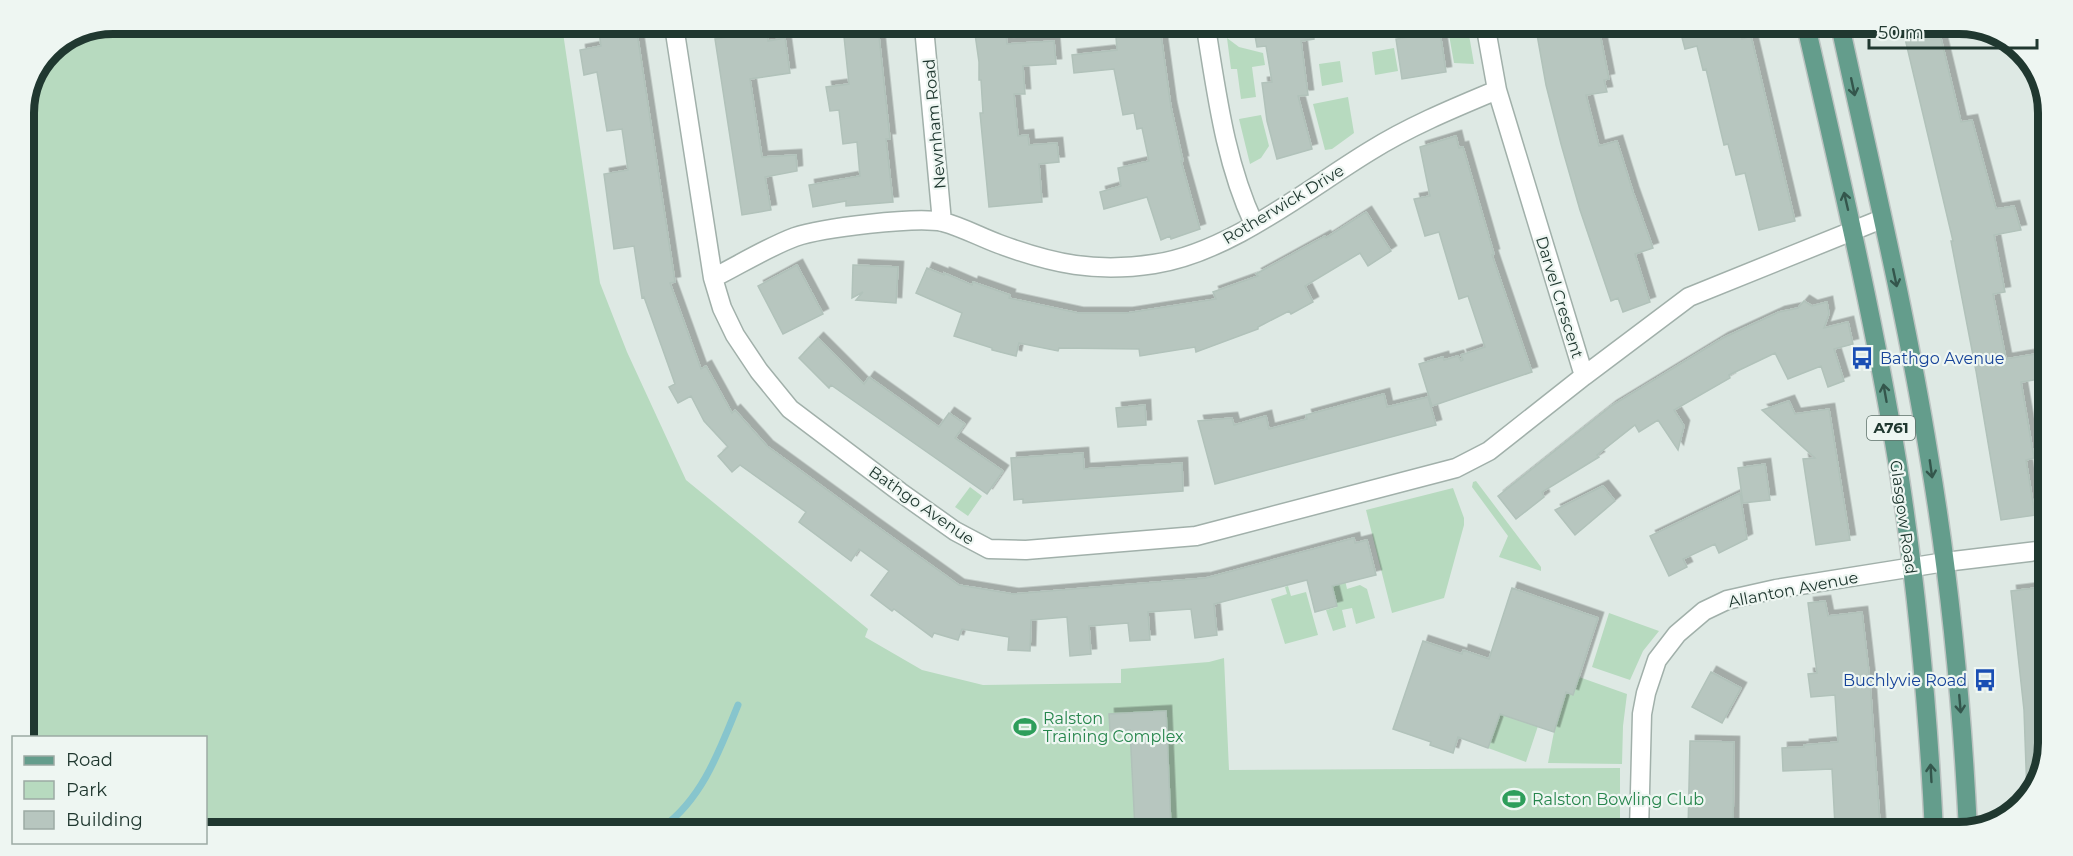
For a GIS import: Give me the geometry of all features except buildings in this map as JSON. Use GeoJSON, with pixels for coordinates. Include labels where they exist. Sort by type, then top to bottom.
{"type":"FeatureCollection","features":[{"type":"Feature","properties":{"kind":"main road","name":"Glasgow Road"},"geometry":{"type":"LineString","coordinates":[[1808,34],[1853,231],[1891,429],[1912,567],[1929,726],[1934,822]]}},
{"type":"Feature","properties":{"kind":"main road","name":"Glasgow Road"},"geometry":{"type":"LineString","coordinates":[[1842,34],[1924,426],[1945,562],[1957,664],[1967,821]]}},
{"type":"Feature","properties":{"kind":"main road"},"geometry":{"type":"LineString","coordinates":[[1891,429],[1924,426]]}},
{"type":"Feature","properties":{"kind":"street","name":"Bathgo Avenue"},"geometry":{"type":"LineString","coordinates":[[675,34],[713,278],[722,308],[735,335],[759,371],[790,409],[900,492],[956,531],[988,549],[1026,550],[1196,536],[1456,468],[1489,451],[1584,376]]}},
{"type":"Feature","properties":{"kind":"street","name":"Newnham Road"},"geometry":{"type":"LineString","coordinates":[[925,34],[942,222]]}},
{"type":"Feature","properties":{"kind":"street"},"geometry":{"type":"LineString","coordinates":[[1207,34],[1234,176],[1254,224]]}},
{"type":"Feature","properties":{"kind":"street","name":"Darvel Crescent"},"geometry":{"type":"LineString","coordinates":[[1487,34],[1497,90],[1584,376],[1689,297],[1882,219]]}},
{"type":"Feature","properties":{"kind":"street","name":"Rotherwick Drive"},"geometry":{"type":"LineString","coordinates":[[713,278],[795,237],[857,226],[900,222],[942,222],[1045,260],[1081,267],[1156,264],[1191,254],[1226,240],[1373,149],[1454,108],[1497,90]]}},
{"type":"Feature","properties":{"kind":"street"},"geometry":{"type":"LineString","coordinates":[[1945,562],[2038,551]]}},
{"type":"Feature","properties":{"kind":"street","name":"Allanton Avenue"},"geometry":{"type":"LineString","coordinates":[[1639,822],[1642,714],[1646,693],[1657,660],[1677,634],[1704,611],[1727,600],[1776,588],[1945,562]]}},
{"type":"Feature","properties":{"kind":"green space"},"geometry":{"type":"Polygon","coordinates":[[[113,34],[563,34],[600,283],[627,352],[686,480],[868,629],[865,637],[922,670],[983,685],[1121,683],[1121,669],[1209,662],[1224,658],[1229,770],[1620,768],[1620,822],[207,822],[207,736],[35,736],[35,108],[40,83],[48,69],[69,48],[83,40],[113,34]]]}},
{"type":"Feature","properties":{"kind":"green space"},"geometry":{"type":"Polygon","coordinates":[[[1449,34],[1469,34],[1474,64],[1454,63],[1449,34]]]}},
{"type":"Feature","properties":{"kind":"green space"},"geometry":{"type":"Polygon","coordinates":[[[1227,38],[1239,47],[1263,53],[1265,65],[1252,67],[1256,97],[1241,99],[1237,69],[1231,69],[1227,38]]]}},
{"type":"Feature","properties":{"kind":"green space"},"geometry":{"type":"Polygon","coordinates":[[[1394,48],[1398,71],[1375,75],[1372,52],[1394,48]]]}},
{"type":"Feature","properties":{"kind":"green space"},"geometry":{"type":"Polygon","coordinates":[[[1340,61],[1343,82],[1322,86],[1319,64],[1340,61]]]}},
{"type":"Feature","properties":{"kind":"green space"},"geometry":{"type":"Polygon","coordinates":[[[1348,97],[1354,133],[1332,149],[1325,150],[1313,104],[1348,97]]]}},
{"type":"Feature","properties":{"kind":"green space"},"geometry":{"type":"Polygon","coordinates":[[[1261,115],[1269,146],[1261,158],[1250,164],[1239,119],[1261,115]]]}},
{"type":"Feature","properties":{"kind":"green space"},"geometry":{"type":"Polygon","coordinates":[[[1476,481],[1541,567],[1541,571],[1499,557],[1508,536],[1472,487],[1473,482],[1476,481]]]}},
{"type":"Feature","properties":{"kind":"green space"},"geometry":{"type":"Polygon","coordinates":[[[970,487],[982,496],[968,516],[955,507],[970,487]]]}},
{"type":"Feature","properties":{"kind":"green space"},"geometry":{"type":"Polygon","coordinates":[[[1453,488],[1464,518],[1464,525],[1444,598],[1392,613],[1366,510],[1453,488]]]}},
{"type":"Feature","properties":{"kind":"green space"},"geometry":{"type":"Polygon","coordinates":[[[1345,580],[1347,589],[1360,585],[1367,589],[1375,618],[1356,624],[1352,608],[1342,610],[1346,627],[1333,631],[1326,610],[1337,607],[1331,584],[1345,580]]]}},
{"type":"Feature","properties":{"kind":"green space"},"geometry":{"type":"Polygon","coordinates":[[[1288,586],[1291,596],[1306,592],[1318,635],[1285,644],[1271,599],[1287,594],[1285,587],[1288,586]]]}},
{"type":"Feature","properties":{"kind":"green space"},"geometry":{"type":"Polygon","coordinates":[[[1609,613],[1659,631],[1643,651],[1630,680],[1592,667],[1609,613]]]}},
{"type":"Feature","properties":{"kind":"green space"},"geometry":{"type":"Polygon","coordinates":[[[1579,677],[1627,694],[1622,764],[1548,763],[1554,732],[1564,700],[1562,691],[1573,694],[1579,677]]]}},
{"type":"Feature","properties":{"kind":"green space"},"geometry":{"type":"Polygon","coordinates":[[[1500,714],[1538,726],[1526,762],[1488,748],[1500,714]]]}},
{"type":"Feature","properties":{"kind":"waterway"},"geometry":{"type":"LineString","coordinates":[[669,822],[689,802],[709,772],[738,705]]}},
{"type":"Feature","properties":{"kind":"place","name":"Bathgo Avenue"},"geometry":{"type":"Point","coordinates":[1862,358]}},
{"type":"Feature","properties":{"kind":"place","name":"Buchlyvie Road"},"geometry":{"type":"Point","coordinates":[1985,680]}},
{"type":"Feature","properties":{"kind":"place","name":"Ralston Training Complex"},"geometry":{"type":"Point","coordinates":[1025,727]}},
{"type":"Feature","properties":{"kind":"place","name":"Ralston Bowling Club"},"geometry":{"type":"Point","coordinates":[1514,799]}}]}
